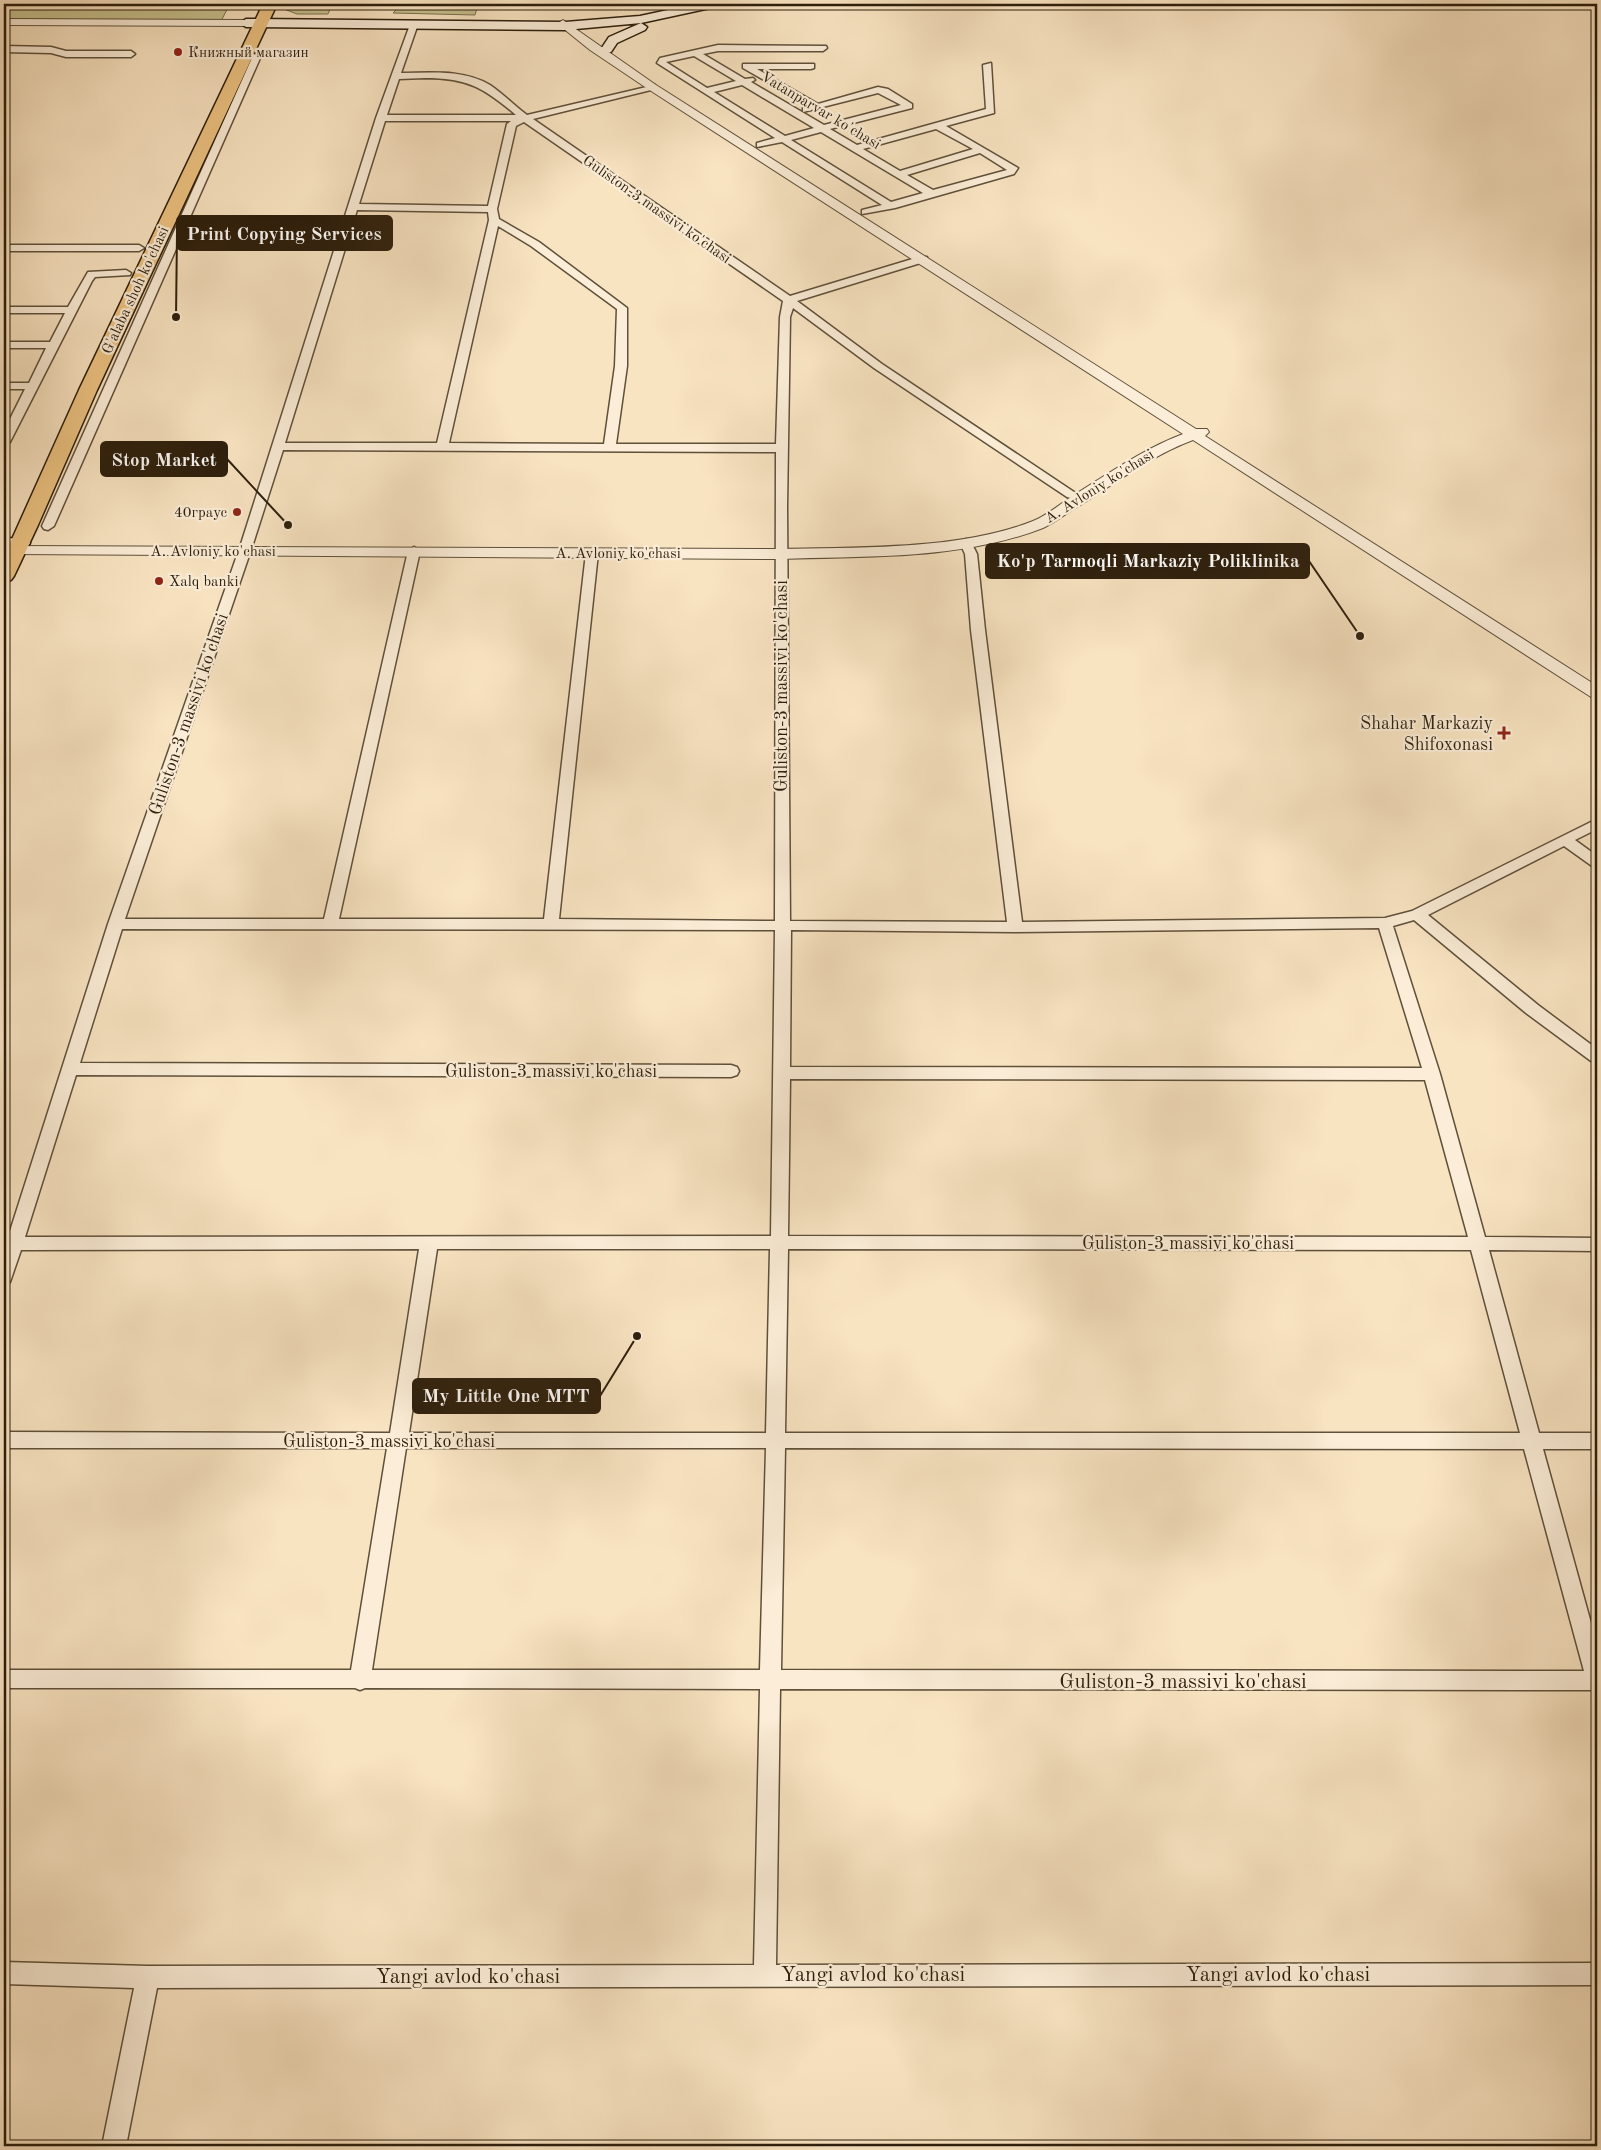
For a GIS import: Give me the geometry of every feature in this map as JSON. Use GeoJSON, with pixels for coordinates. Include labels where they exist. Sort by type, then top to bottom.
{"type":"FeatureCollection","features":[{"type":"Feature","properties":{"kind":"main road","name":"G'alaba shoh ko'chasi"},"geometry":{"type":"LineString","coordinates":[[4,576],[10,543],[47,486],[88,390],[167,239],[246,55],[253,23],[254,4]]}},
{"type":"Feature","properties":{"kind":"main road","name":"G'alaba shoh ko'chasi"},"geometry":{"type":"LineString","coordinates":[[41,458],[126,273],[253,23],[270,4]]}},
{"type":"Feature","properties":{"kind":"main road"},"geometry":{"type":"LineString","coordinates":[[253,23],[566,24],[640,20],[687,7],[711,4]]}},
{"type":"Feature","properties":{"kind":"main road"},"geometry":{"type":"LineString","coordinates":[[607,48],[613,40],[626,33],[687,7]]}},
{"type":"Feature","properties":{"kind":"street"},"geometry":{"type":"LineString","coordinates":[[4,22],[253,23]]}},
{"type":"Feature","properties":{"kind":"street","name":"Guliston-3 massivi ko'chasi"},"geometry":{"type":"LineString","coordinates":[[4,1277],[116,924],[245,548],[381,118],[414,24]]}},
{"type":"Feature","properties":{"kind":"street"},"geometry":{"type":"LineString","coordinates":[[566,24],[607,48],[755,145],[923,259],[1192,429],[1597,680]]}},
{"type":"Feature","properties":{"kind":"street"},"geometry":{"type":"LineString","coordinates":[[566,24],[652,87],[755,145],[866,212],[1192,429],[1597,693]]}},
{"type":"Feature","properties":{"kind":"street"},"geometry":{"type":"LineString","coordinates":[[823,48],[718,48],[663,60],[661,63],[891,206]]}},
{"type":"Feature","properties":{"kind":"street"},"geometry":{"type":"LineString","coordinates":[[4,49],[50,50],[66,54],[131,54]]}},
{"type":"Feature","properties":{"kind":"street","name":"Vatanparvar ko'chasi"},"geometry":{"type":"LineString","coordinates":[[694,52],[798,112],[932,194]]}},
{"type":"Feature","properties":{"kind":"street"},"geometry":{"type":"LineString","coordinates":[[856,148],[991,111],[988,65]]}},
{"type":"Feature","properties":{"kind":"street"},"geometry":{"type":"LineString","coordinates":[[811,66],[746,66],[816,107]]}},
{"type":"Feature","properties":{"kind":"street","name":"Guliston-3 massivi ko'chasi"},"geometry":{"type":"LineString","coordinates":[[396,76],[456,77],[474,80],[525,118],[789,300],[949,414],[1071,494]]}},
{"type":"Feature","properties":{"kind":"street"},"geometry":{"type":"LineString","coordinates":[[706,91],[765,76]]}},
{"type":"Feature","properties":{"kind":"street"},"geometry":{"type":"LineString","coordinates":[[442,446],[512,124],[525,118],[652,87]]}},
{"type":"Feature","properties":{"kind":"street"},"geometry":{"type":"LineString","coordinates":[[755,145],[909,106],[885,91],[878,90],[798,112]]}},
{"type":"Feature","properties":{"kind":"street"},"geometry":{"type":"LineString","coordinates":[[381,118],[525,118]]}},
{"type":"Feature","properties":{"kind":"street"},"geometry":{"type":"LineString","coordinates":[[866,212],[1011,172],[1013,168],[938,126]]}},
{"type":"Feature","properties":{"kind":"street"},"geometry":{"type":"LineString","coordinates":[[899,174],[981,150]]}},
{"type":"Feature","properties":{"kind":"street"},"geometry":{"type":"LineString","coordinates":[[354,207],[493,214],[622,308],[621,366],[610,446]]}},
{"type":"Feature","properties":{"kind":"street"},"geometry":{"type":"LineString","coordinates":[[48,526],[167,239]]}},
{"type":"Feature","properties":{"kind":"street"},"geometry":{"type":"LineString","coordinates":[[4,248],[139,248]]}},
{"type":"Feature","properties":{"kind":"street"},"geometry":{"type":"LineString","coordinates":[[789,300],[923,259]]}},
{"type":"Feature","properties":{"kind":"street"},"geometry":{"type":"LineString","coordinates":[[4,442],[8,426],[32,386],[86,280],[92,274],[126,273]]}},
{"type":"Feature","properties":{"kind":"street","name":"Guliston-3 massivi ko'chasi"},"geometry":{"type":"LineString","coordinates":[[765,1974],[769,1681],[782,1073],[780,448],[785,317],[789,300]]}},
{"type":"Feature","properties":{"kind":"street"},"geometry":{"type":"LineString","coordinates":[[4,310],[71,310]]}},
{"type":"Feature","properties":{"kind":"street"},"geometry":{"type":"LineString","coordinates":[[4,344],[53,345]]}},
{"type":"Feature","properties":{"kind":"street"},"geometry":{"type":"LineString","coordinates":[[4,386],[32,386]]}},
{"type":"Feature","properties":{"kind":"street","name":"A. Avloniy ko'chasi"},"geometry":{"type":"LineString","coordinates":[[10,543],[592,553],[781,550],[984,533],[1016,525],[1045,512],[1116,463],[1192,429]]}},
{"type":"Feature","properties":{"kind":"street","name":"A. Avloniy ko'chasi"},"geometry":{"type":"LineString","coordinates":[[245,548],[860,552],[966,543],[988,539],[1039,524],[1141,458],[1192,429]]}},
{"type":"Feature","properties":{"kind":"street"},"geometry":{"type":"LineString","coordinates":[[277,446],[780,448]]}},
{"type":"Feature","properties":{"kind":"street"},"geometry":{"type":"LineString","coordinates":[[47,486],[67,484]]}},
{"type":"Feature","properties":{"kind":"street"},"geometry":{"type":"LineString","coordinates":[[966,543],[971,554],[978,630],[1015,927]]}},
{"type":"Feature","properties":{"kind":"street"},"geometry":{"type":"LineString","coordinates":[[330,925],[414,551]]}},
{"type":"Feature","properties":{"kind":"street"},"geometry":{"type":"LineString","coordinates":[[551,924],[592,553]]}},
{"type":"Feature","properties":{"kind":"street"},"geometry":{"type":"LineString","coordinates":[[116,924],[1015,927],[1385,923],[1417,914],[1597,823]]}},
{"type":"Feature","properties":{"kind":"street"},"geometry":{"type":"LineString","coordinates":[[1564,839],[1597,862]]}},
{"type":"Feature","properties":{"kind":"street"},"geometry":{"type":"LineString","coordinates":[[1417,914],[1532,1009],[1597,1057]]}},
{"type":"Feature","properties":{"kind":"street"},"geometry":{"type":"LineString","coordinates":[[1385,923],[1432,1074],[1597,1680]]}},
{"type":"Feature","properties":{"kind":"street","name":"Guliston-3 massivi ko'chasi"},"geometry":{"type":"LineString","coordinates":[[70,1069],[731,1072]]}},
{"type":"Feature","properties":{"kind":"street"},"geometry":{"type":"LineString","coordinates":[[782,1073],[1432,1074]]}},
{"type":"Feature","properties":{"kind":"street","name":"Guliston-3 massivi ko'chasi"},"geometry":{"type":"LineString","coordinates":[[14,1244],[778,1242],[1597,1244]]}},
{"type":"Feature","properties":{"kind":"street"},"geometry":{"type":"LineString","coordinates":[[360,1681],[429,1243]]}},
{"type":"Feature","properties":{"kind":"street","name":"Guliston-3 massivi ko'chasi"},"geometry":{"type":"LineString","coordinates":[[4,1440],[399,1442],[1132,1439],[1597,1441]]}},
{"type":"Feature","properties":{"kind":"street","name":"Guliston-3 massivi ko'chasi"},"geometry":{"type":"LineString","coordinates":[[4,1679],[360,1681],[1597,1680]]}},
{"type":"Feature","properties":{"kind":"street","name":"Yangi avlod ko'chasi"},"geometry":{"type":"LineString","coordinates":[[4,1973],[148,1977],[765,1974],[1597,1974]]}},
{"type":"Feature","properties":{"kind":"street"},"geometry":{"type":"LineString","coordinates":[[114,2146],[148,1977]]}},
{"type":"Feature","properties":{"kind":"shaded area"},"geometry":{"type":"Polygon","coordinates":[[[4,4],[230,4],[221,21],[4,19],[4,4]]]}},
{"type":"Feature","properties":{"kind":"shaded area"},"geometry":{"type":"Polygon","coordinates":[[[288,4],[332,4],[328,14],[297,14],[284,9],[288,4]]]}},
{"type":"Feature","properties":{"kind":"shaded area"},"geometry":{"type":"Polygon","coordinates":[[[408,4],[541,4],[546,6],[545,8],[477,8],[475,15],[393,13],[396,10],[395,8],[408,4]]]}},
{"type":"Feature","properties":{"kind":"place","name":"Книжный магазин"},"geometry":{"type":"Point","coordinates":[178,52]}},
{"type":"Feature","properties":{"kind":"place","name":"Print Copying Services"},"geometry":{"type":"Point","coordinates":[176,317]}},
{"type":"Feature","properties":{"kind":"place","name":"40граус"},"geometry":{"type":"Point","coordinates":[237,512]}},
{"type":"Feature","properties":{"kind":"place","name":"Stop Market"},"geometry":{"type":"Point","coordinates":[288,525]}},
{"type":"Feature","properties":{"kind":"place","name":"Xalq banki"},"geometry":{"type":"Point","coordinates":[159,581]}},
{"type":"Feature","properties":{"kind":"place","name":"Ko'p Tarmoqli Markaziy Poliklinika"},"geometry":{"type":"Point","coordinates":[1360,636]}},
{"type":"Feature","properties":{"kind":"place","name":"Shahar Markaziy Shifoxonasi"},"geometry":{"type":"Point","coordinates":[1504,733]}},
{"type":"Feature","properties":{"kind":"place","name":"My Little One MTT"},"geometry":{"type":"Point","coordinates":[637,1336]}}]}
